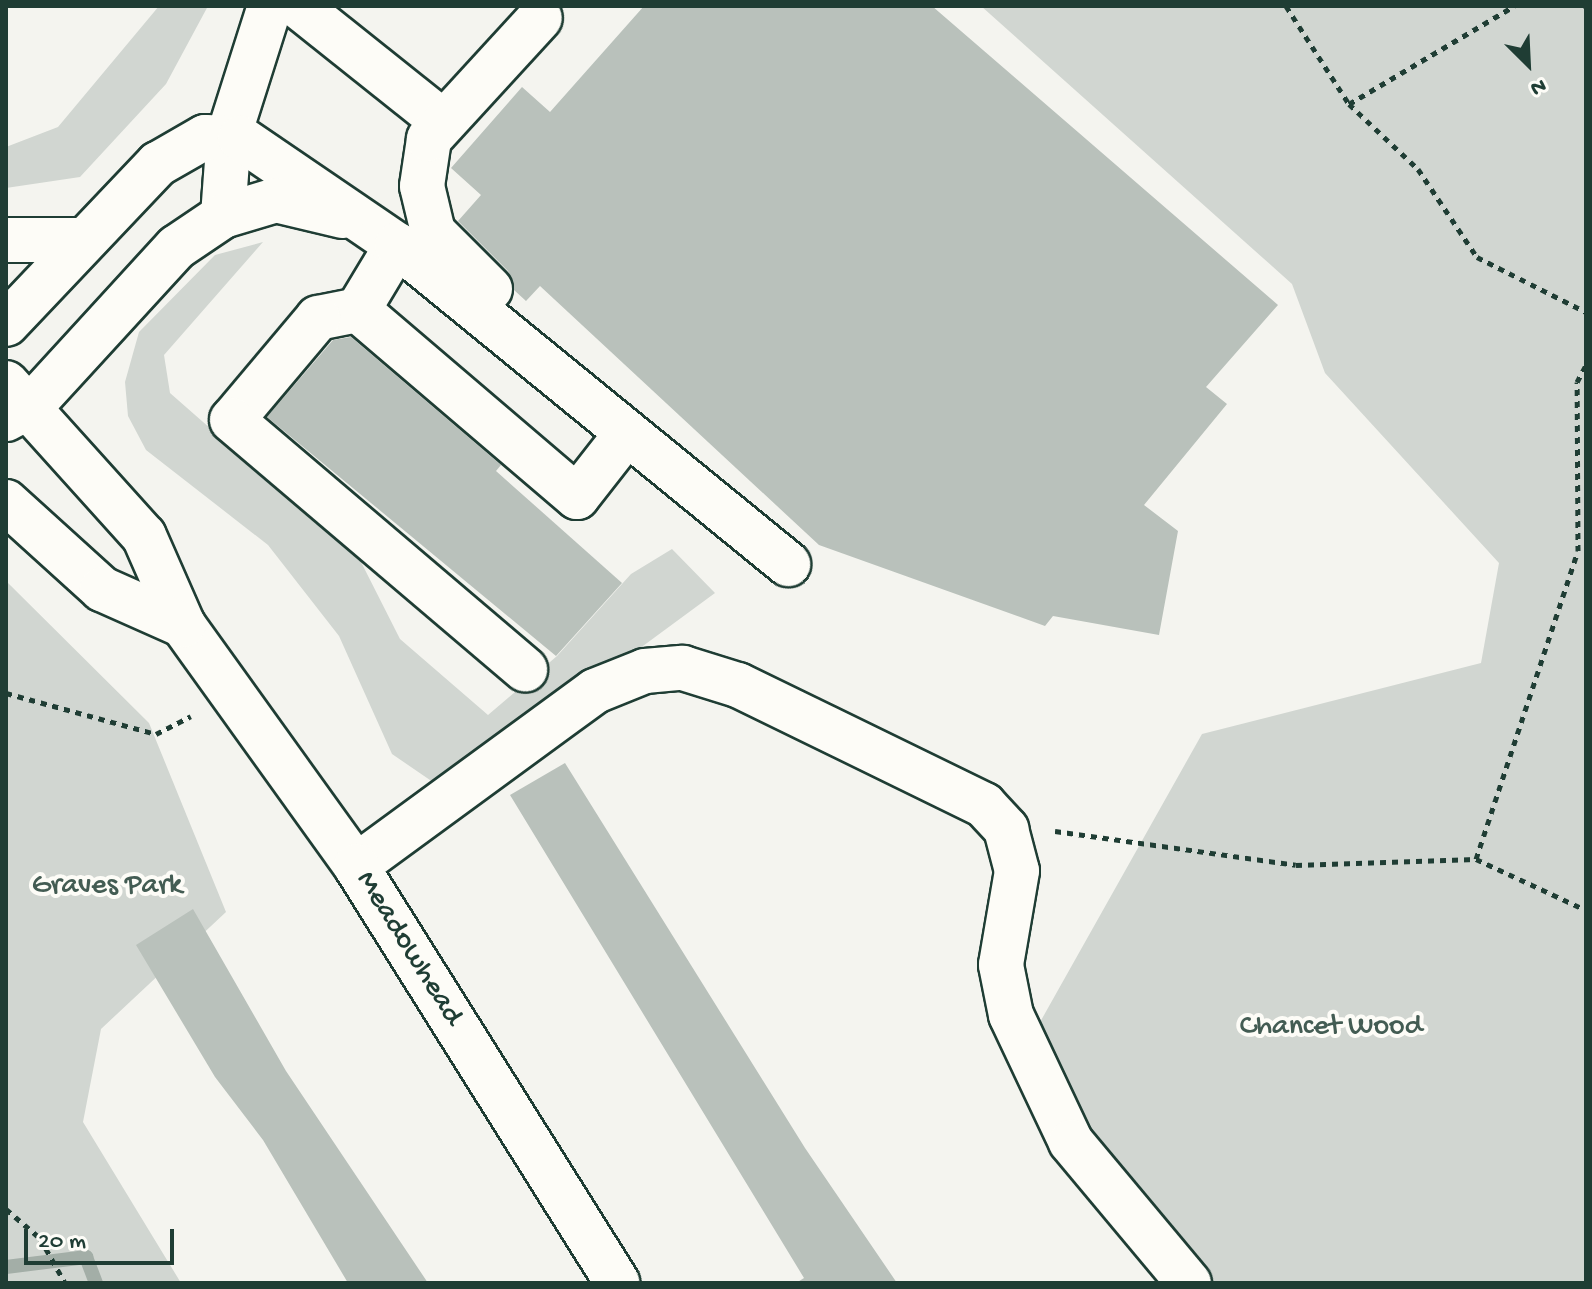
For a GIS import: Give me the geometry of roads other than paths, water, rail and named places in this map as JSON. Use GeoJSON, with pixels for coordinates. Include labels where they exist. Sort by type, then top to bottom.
{"type":"FeatureCollection","features":[{"type":"Feature","properties":{"kind":"main road"},"geometry":{"type":"LineString","coordinates":[[223,216],[229,135],[270,6]]}},
{"type":"Feature","properties":{"kind":"main road"},"geometry":{"type":"LineString","coordinates":[[298,6],[441,120]]}},
{"type":"Feature","properties":{"kind":"main road"},"geometry":{"type":"LineString","coordinates":[[540,18],[441,120],[429,139],[422,186],[433,232],[536,333],[555,374]]}},
{"type":"Feature","properties":{"kind":"main road"},"geometry":{"type":"LineString","coordinates":[[6,324],[81,240],[174,152],[229,135],[261,146],[386,236],[788,564]]}},
{"type":"Feature","properties":{"kind":"main road"},"geometry":{"type":"LineString","coordinates":[[15,402],[177,247],[223,216],[276,200],[301,201],[386,236]]}},
{"type":"Feature","properties":{"kind":"main road"},"geometry":{"type":"LineString","coordinates":[[358,310],[386,236]]}},
{"type":"Feature","properties":{"kind":"main road"},"geometry":{"type":"LineString","coordinates":[[6,240],[81,240]]}},
{"type":"Feature","properties":{"kind":"main road"},"geometry":{"type":"LineString","coordinates":[[358,310],[577,497],[627,433]]}},
{"type":"Feature","properties":{"kind":"main road"},"geometry":{"type":"LineString","coordinates":[[358,310],[318,318],[232,420],[525,669]]}},
{"type":"Feature","properties":{"kind":"main road","name":"Meadowhead"},"geometry":{"type":"LineString","coordinates":[[15,402],[144,536],[183,625],[235,692],[356,866],[618,1283]]}},
{"type":"Feature","properties":{"kind":"main road","name":"Meadowhead"},"geometry":{"type":"LineString","coordinates":[[6,502],[102,589],[183,625]]}},
{"type":"Feature","properties":{"kind":"main road"},"geometry":{"type":"LineString","coordinates":[[356,866],[595,691],[645,671],[683,668],[738,685],[984,805],[1006,829],[1017,871],[1001,965],[1011,1015],[1071,1142],[1189,1283]]}},
{"type":"Feature","properties":{"kind":"waterway"},"geometry":{"type":"LineString","coordinates":[[6,1267],[86,1257],[96,1283]]}},
{"type":"Feature","properties":{"kind":"park label","name":"Graves Park"},"geometry":{"type":"Point","coordinates":[107,887]}},
{"type":"Feature","properties":{"kind":"park label","name":"Chancet Wood"},"geometry":{"type":"Point","coordinates":[1331,1028]}}]}
